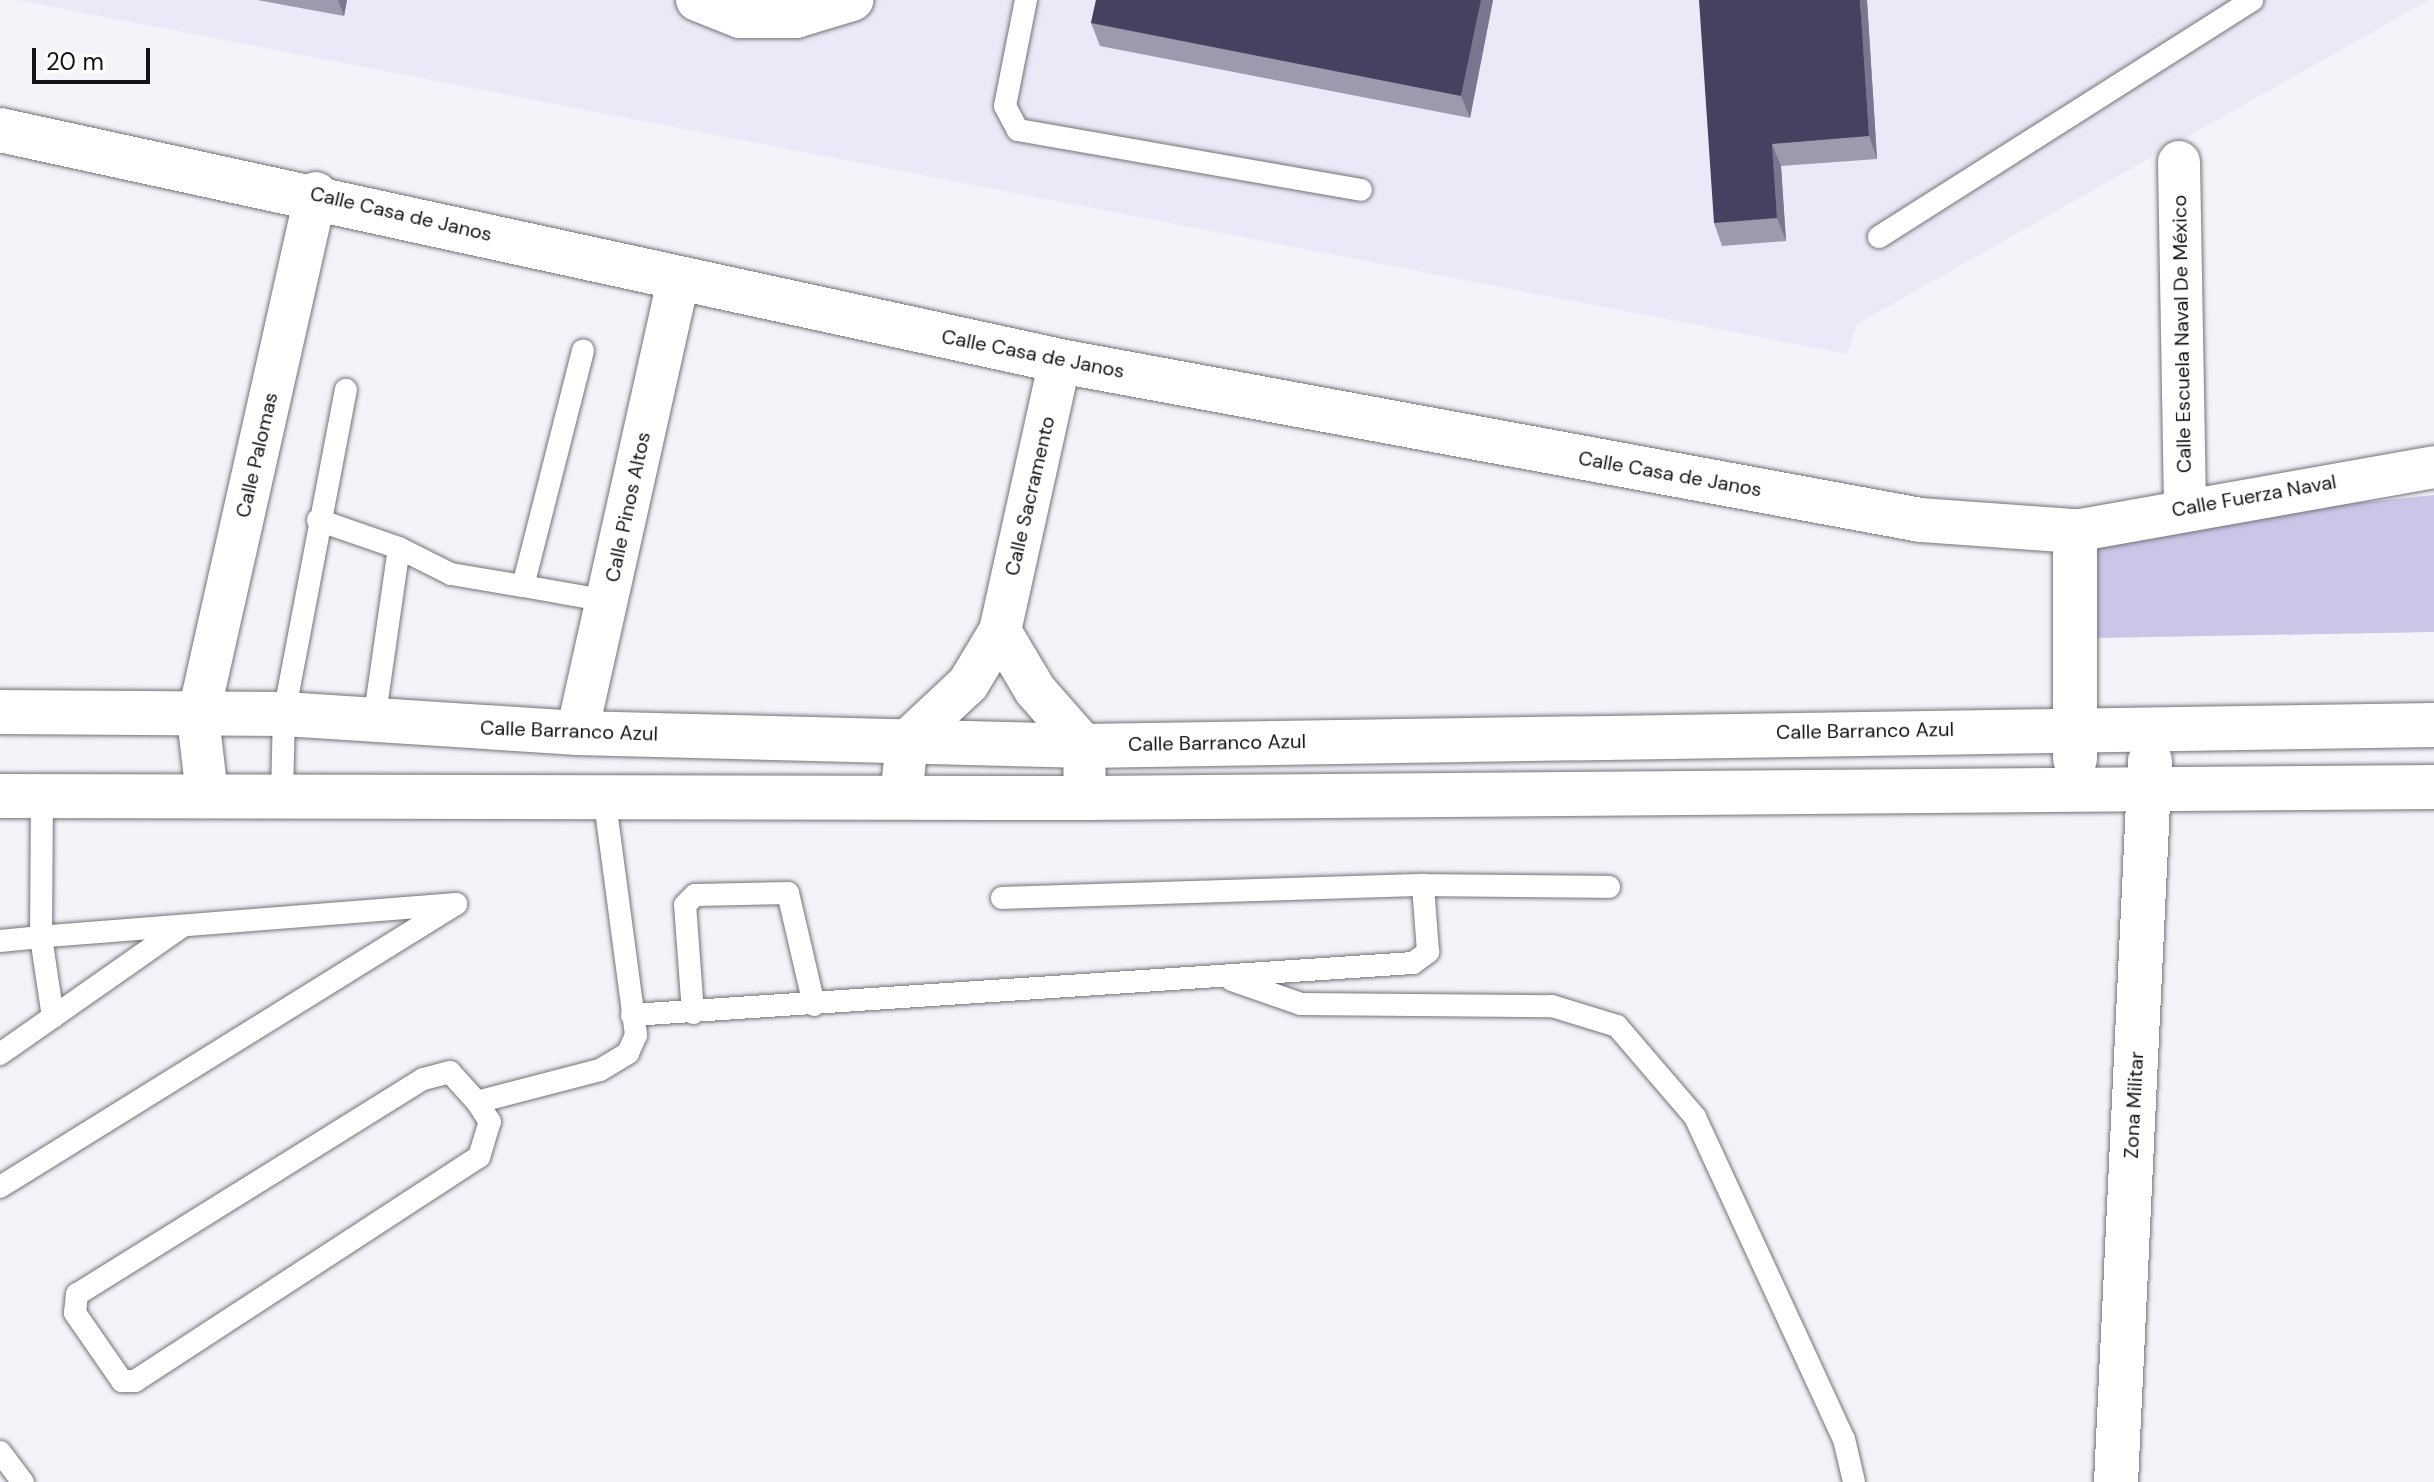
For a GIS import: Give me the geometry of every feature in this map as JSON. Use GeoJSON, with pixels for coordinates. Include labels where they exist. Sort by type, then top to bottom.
{"type":"FeatureCollection","features":[{"type":"Feature","properties":{"kind":"main road","name":"Calle Casa de Janos"},"geometry":{"type":"LineString","coordinates":[[0,130],[316,193],[678,280],[1060,361],[1920,520],[2075,531]]}},
{"type":"Feature","properties":{"kind":"main road"},"geometry":{"type":"LineString","coordinates":[[2074,789],[2075,531]]}},
{"type":"Feature","properties":{"kind":"main road","name":"Calle Barranco Azul"},"geometry":{"type":"LineString","coordinates":[[0,712],[198,717],[284,714],[577,733],[1084,746],[2433,724]]}},
{"type":"Feature","properties":{"kind":"main road","name":"Zona Militar"},"geometry":{"type":"LineString","coordinates":[[2116,1482],[2151,728]]}},
{"type":"Feature","properties":{"kind":"main road"},"geometry":{"type":"LineString","coordinates":[[21,795],[1085,798],[2434,787]]}},
{"type":"Feature","properties":{"kind":"street"},"geometry":{"type":"LineString","coordinates":[[697,0],[740,17],[796,17],[852,0]]}},
{"type":"Feature","properties":{"kind":"street","name":"Calle Escuela Naval De México"},"geometry":{"type":"LineString","coordinates":[[2179,162],[2185,506]]}},
{"type":"Feature","properties":{"kind":"street","name":"Calle Palomas"},"geometry":{"type":"LineString","coordinates":[[207,795],[198,717],[316,193]]}},
{"type":"Feature","properties":{"kind":"street","name":"Calle Pinos Altos"},"geometry":{"type":"LineString","coordinates":[[577,733],[678,280]]}},
{"type":"Feature","properties":{"kind":"street","name":"Calle Sacramento"},"geometry":{"type":"LineString","coordinates":[[907,741],[968,684],[1000,631],[1060,361]]}},
{"type":"Feature","properties":{"kind":"street","name":"Calle Fuerza Naval"},"geometry":{"type":"LineString","coordinates":[[2075,531],[2185,506],[2434,467]]}},
{"type":"Feature","properties":{"kind":"street"},"geometry":{"type":"LineString","coordinates":[[1000,631],[1035,690],[1084,746],[1085,798]]}},
{"type":"Feature","properties":{"kind":"street"},"geometry":{"type":"LineString","coordinates":[[901,798],[907,741]]}},
{"type":"Feature","properties":{"kind":"lane"},"geometry":{"type":"LineString","coordinates":[[1026,0],[1005,106],[1018,130],[1361,190]]}},
{"type":"Feature","properties":{"kind":"lane"},"geometry":{"type":"LineString","coordinates":[[1879,237],[2252,0]]}},
{"type":"Feature","properties":{"kind":"lane"},"geometry":{"type":"LineString","coordinates":[[523,586],[583,351]]}},
{"type":"Feature","properties":{"kind":"lane"},"geometry":{"type":"LineString","coordinates":[[282,795],[284,714],[318,520],[346,390]]}},
{"type":"Feature","properties":{"kind":"lane"},"geometry":{"type":"LineString","coordinates":[[318,520],[399,548],[451,574],[607,601]]}},
{"type":"Feature","properties":{"kind":"lane"},"geometry":{"type":"LineString","coordinates":[[374,721],[399,548]]}},
{"type":"Feature","properties":{"kind":"lane"},"geometry":{"type":"LineString","coordinates":[[21,795],[53,1017]]}},
{"type":"Feature","properties":{"kind":"lane"},"geometry":{"type":"LineString","coordinates":[[477,1102],[615,1063],[636,1035],[604,796]]}},
{"type":"Feature","properties":{"kind":"lane"},"geometry":{"type":"LineString","coordinates":[[632,1015],[814,1005],[1422,960],[1423,885]]}},
{"type":"Feature","properties":{"kind":"lane"},"geometry":{"type":"LineString","coordinates":[[1002,898],[1423,885],[1609,887]]}},
{"type":"Feature","properties":{"kind":"lane"},"geometry":{"type":"LineString","coordinates":[[693,1013],[685,905],[695,895],[788,893],[814,1005]]}},
{"type":"Feature","properties":{"kind":"lane"},"geometry":{"type":"LineString","coordinates":[[0,941],[452,900],[456,906],[0,1187]]}},
{"type":"Feature","properties":{"kind":"lane"},"geometry":{"type":"LineString","coordinates":[[0,1054],[184,925]]}},
{"type":"Feature","properties":{"kind":"lane"},"geometry":{"type":"LineString","coordinates":[[1221,976],[1301,1004],[1552,1006],[1617,1026],[1695,1117],[1844,1439],[1854,1482]]}},
{"type":"Feature","properties":{"kind":"lane"},"geometry":{"type":"LineString","coordinates":[[450,1072],[477,1102],[490,1122],[479,1157],[135,1381],[122,1381],[75,1313],[77,1294],[423,1079],[450,1072]]}},
{"type":"Feature","properties":{"kind":"lane"},"geometry":{"type":"LineString","coordinates":[[0,1452],[23,1482]]}},
{"type":"Feature","properties":{"kind":"shaded area"},"geometry":{"type":"Polygon","coordinates":[[[17,0],[2429,0],[1857,324],[1847,354],[17,0]]]}},
{"type":"Feature","properties":{"kind":"shaded area"},"geometry":{"type":"Polygon","coordinates":[[[2434,495],[2434,632],[2097,638],[2086,531],[2434,495]]]}},
{"type":"Feature","properties":{"kind":"building"},"geometry":{"type":"Polygon","coordinates":[[[1096,0],[1481,0],[1461,96],[1091,23],[1096,0]]]}},
{"type":"Feature","properties":{"kind":"building"},"geometry":{"type":"Polygon","coordinates":[[[1699,0],[1860,0],[1869,136],[1772,144],[1777,218],[1714,223],[1699,0]]]}}]}
